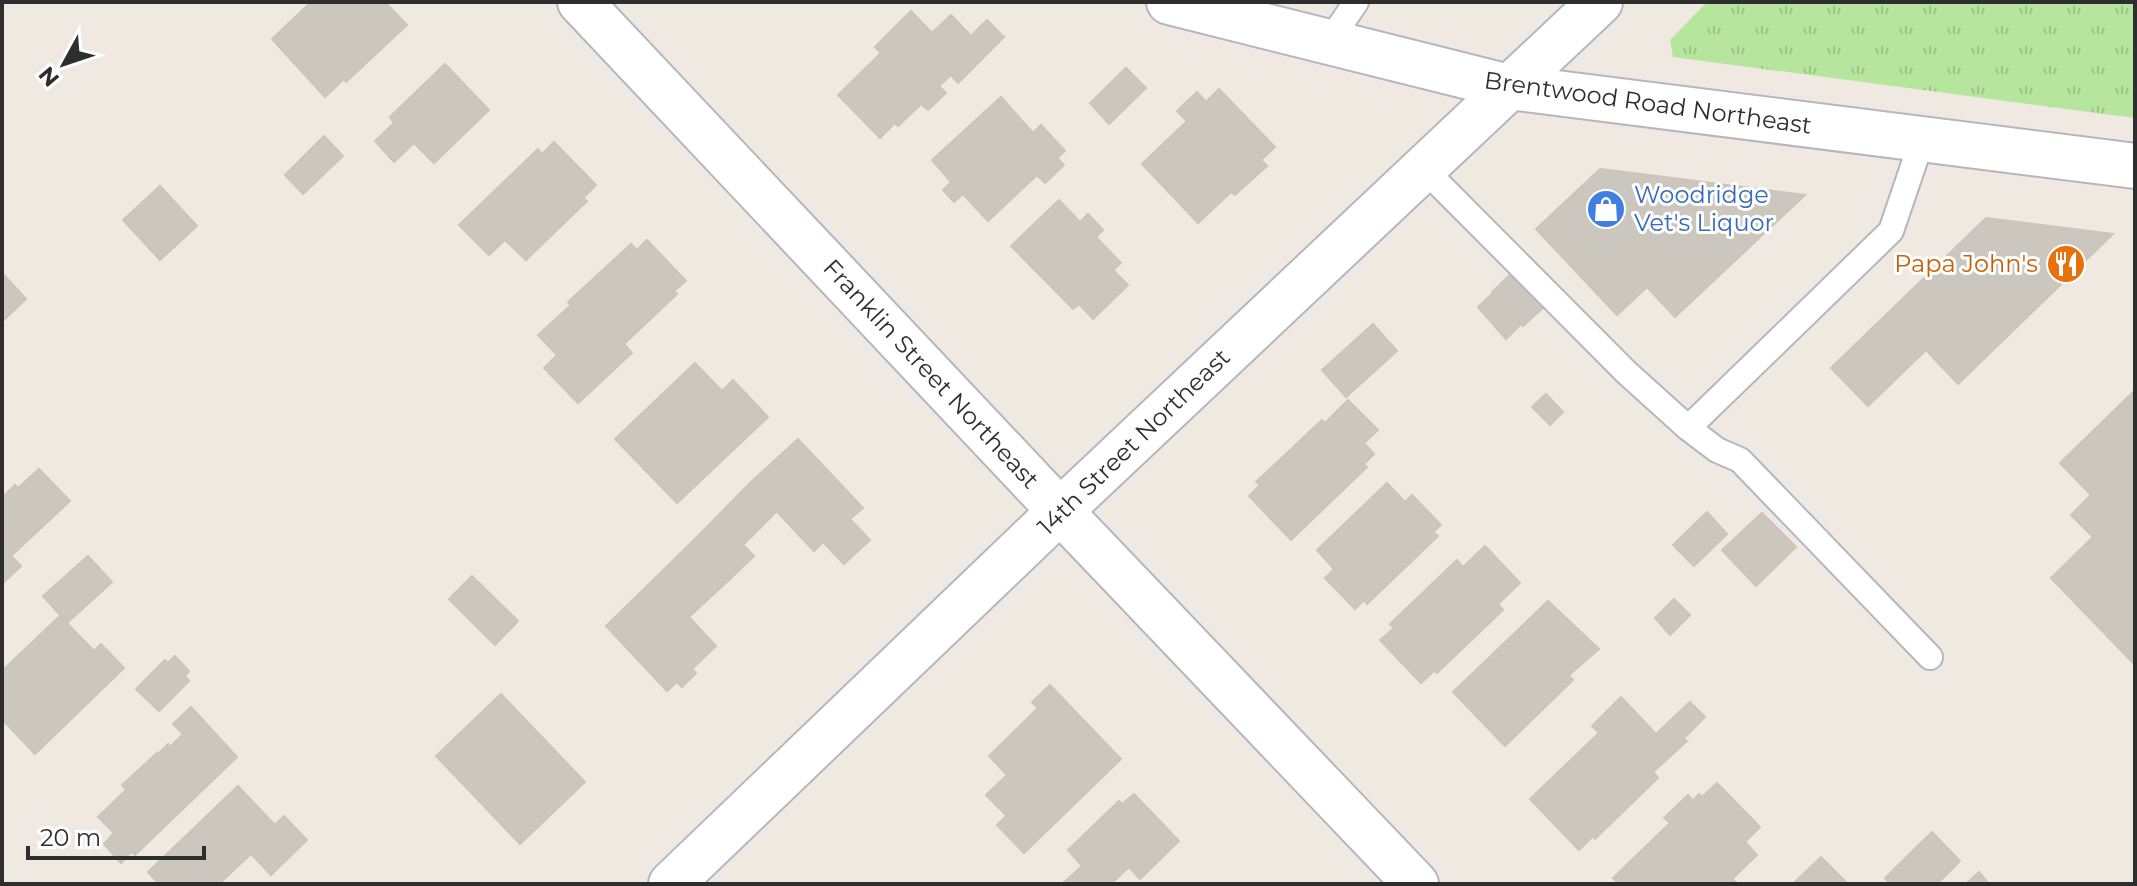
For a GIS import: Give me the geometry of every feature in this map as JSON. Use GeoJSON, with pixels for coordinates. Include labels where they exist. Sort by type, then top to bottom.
{"type":"FeatureCollection","features":[{"type":"Feature","properties":{"kind":"street","name":"Franklin Street Northeast"},"geometry":{"type":"LineString","coordinates":[[580,2],[1416,884]]}},
{"type":"Feature","properties":{"kind":"street","name":"Brentwood Road Northeast"},"geometry":{"type":"LineString","coordinates":[[1169,2],[1509,87],[2135,166]]}},
{"type":"Feature","properties":{"kind":"street","name":"14th Street Northeast"},"geometry":{"type":"LineString","coordinates":[[671,884],[1060,511],[1600,2]]}},
{"type":"Feature","properties":{"kind":"lane"},"geometry":{"type":"LineString","coordinates":[[1329,42],[1356,2]]}},
{"type":"Feature","properties":{"kind":"lane"},"geometry":{"type":"LineString","coordinates":[[1688,428],[1891,231],[1922,140]]}},
{"type":"Feature","properties":{"kind":"lane"},"geometry":{"type":"LineString","coordinates":[[1423,168],[1626,372],[1688,428],[1717,450],[1740,460],[1930,657]]}},
{"type":"Feature","properties":{"kind":"green space"},"geometry":{"type":"Polygon","coordinates":[[[1707,2],[2135,2],[2135,118],[1673,57],[1670,40],[1707,2]]]}},
{"type":"Feature","properties":{"kind":"building"},"geometry":{"type":"Polygon","coordinates":[[[311,2],[385,2],[407,25],[346,82],[344,79],[325,97],[272,39],[311,2]]]}},
{"type":"Feature","properties":{"kind":"building"},"geometry":{"type":"Polygon","coordinates":[[[911,11],[932,33],[951,15],[971,36],[987,20],[1004,37],[958,83],[951,75],[939,86],[946,93],[928,110],[921,104],[880,138],[838,95],[881,53],[875,47],[911,11]]]}},
{"type":"Feature","properties":{"kind":"building"},"geometry":{"type":"Polygon","coordinates":[[[445,64],[489,110],[434,163],[414,143],[394,162],[375,141],[394,123],[390,117],[445,64]]]}},
{"type":"Feature","properties":{"kind":"building"},"geometry":{"type":"Polygon","coordinates":[[[1126,68],[1146,88],[1109,124],[1090,103],[1126,68]]]}},
{"type":"Feature","properties":{"kind":"building"},"geometry":{"type":"Polygon","coordinates":[[[1219,89],[1275,147],[1261,160],[1267,166],[1235,195],[1231,192],[1198,223],[1142,164],[1187,121],[1177,111],[1197,92],[1206,102],[1219,89]]]}},
{"type":"Feature","properties":{"kind":"building"},"geometry":{"type":"Polygon","coordinates":[[[1001,97],[1033,133],[1041,125],[1065,151],[1057,158],[1064,165],[1045,183],[1037,175],[988,221],[963,194],[954,202],[943,190],[951,182],[932,160],[1001,97]]]}},
{"type":"Feature","properties":{"kind":"building"},"geometry":{"type":"Polygon","coordinates":[[[324,136],[343,156],[303,194],[285,175],[324,136]]]}},
{"type":"Feature","properties":{"kind":"building"},"geometry":{"type":"Polygon","coordinates":[[[554,142],[596,185],[583,198],[587,201],[526,260],[505,240],[489,255],[459,225],[538,149],[542,154],[554,142]]]}},
{"type":"Feature","properties":{"kind":"building"},"geometry":{"type":"Polygon","coordinates":[[[1600,169],[1805,195],[1675,317],[1647,287],[1617,315],[1536,229],[1600,169]]]}},
{"type":"Feature","properties":{"kind":"building"},"geometry":{"type":"Polygon","coordinates":[[[160,186],[197,226],[160,260],[123,220],[160,186]]]}},
{"type":"Feature","properties":{"kind":"building"},"geometry":{"type":"Polygon","coordinates":[[[1059,200],[1080,222],[1088,214],[1103,230],[1096,237],[1121,263],[1113,270],[1128,285],[1093,319],[1079,304],[1073,309],[1011,246],[1059,200]]]}},
{"type":"Feature","properties":{"kind":"building"},"geometry":{"type":"Polygon","coordinates":[[[1986,218],[2113,234],[1958,384],[1926,350],[1868,406],[1831,368],[1986,218]]]}},
{"type":"Feature","properties":{"kind":"building"},"geometry":{"type":"Polygon","coordinates":[[[647,240],[686,281],[674,291],[677,294],[624,344],[632,353],[578,403],[544,368],[557,355],[538,335],[571,305],[568,302],[631,244],[637,250],[647,240]]]}},
{"type":"Feature","properties":{"kind":"building"},"geometry":{"type":"Polygon","coordinates":[[[1512,273],[1544,307],[1523,326],[1492,292],[1512,273]]]}},
{"type":"Feature","properties":{"kind":"building"},"geometry":{"type":"Polygon","coordinates":[[[4,275],[26,299],[2,322],[2,277],[4,275]]]}},
{"type":"Feature","properties":{"kind":"building"},"geometry":{"type":"Polygon","coordinates":[[[1493,293],[1521,324],[1506,339],[1478,307],[1493,293]]]}},
{"type":"Feature","properties":{"kind":"building"},"geometry":{"type":"Polygon","coordinates":[[[1373,324],[1397,351],[1346,397],[1322,370],[1373,324]]]}},
{"type":"Feature","properties":{"kind":"building"},"geometry":{"type":"Polygon","coordinates":[[[695,363],[722,391],[733,380],[768,417],[677,503],[615,439],[695,363]]]}},
{"type":"Feature","properties":{"kind":"building"},"geometry":{"type":"Polygon","coordinates":[[[2135,390],[2135,665],[2051,578],[2093,537],[2071,515],[2091,495],[2060,463],[2135,390]]]}},
{"type":"Feature","properties":{"kind":"building"},"geometry":{"type":"Polygon","coordinates":[[[1546,394],[1563,412],[1550,425],[1532,407],[1546,394]]]}},
{"type":"Feature","properties":{"kind":"building"},"geometry":{"type":"Polygon","coordinates":[[[1348,400],[1378,430],[1364,443],[1374,454],[1364,464],[1367,467],[1291,540],[1249,496],[1260,485],[1256,482],[1348,400]]]}},
{"type":"Feature","properties":{"kind":"building"},"geometry":{"type":"Polygon","coordinates":[[[798,439],[863,508],[850,519],[870,540],[844,564],[823,542],[814,551],[750,483],[798,439]]]}},
{"type":"Feature","properties":{"kind":"building"},"geometry":{"type":"Polygon","coordinates":[[[39,469],[70,501],[11,556],[21,566],[2,584],[2,498],[39,469]]]}},
{"type":"Feature","properties":{"kind":"building"},"geometry":{"type":"Polygon","coordinates":[[[750,483],[777,511],[743,545],[754,556],[730,579],[694,540],[750,483]]]}},
{"type":"Feature","properties":{"kind":"building"},"geometry":{"type":"Polygon","coordinates":[[[1387,483],[1405,502],[1412,495],[1441,525],[1433,532],[1438,536],[1367,604],[1364,600],[1355,609],[1325,578],[1334,569],[1317,550],[1387,483]]]}},
{"type":"Feature","properties":{"kind":"building"},"geometry":{"type":"Polygon","coordinates":[[[1707,512],[1727,534],[1694,566],[1673,545],[1707,512]]]}},
{"type":"Feature","properties":{"kind":"building"},"geometry":{"type":"Polygon","coordinates":[[[1762,513],[1796,547],[1756,586],[1722,550],[1762,513]]]}},
{"type":"Feature","properties":{"kind":"building"},"geometry":{"type":"Polygon","coordinates":[[[694,540],[730,579],[689,617],[716,646],[692,669],[696,673],[682,687],[677,682],[667,691],[606,626],[694,540]]]}},
{"type":"Feature","properties":{"kind":"building"},"geometry":{"type":"Polygon","coordinates":[[[1485,546],[1520,583],[1498,604],[1503,610],[1437,673],[1434,671],[1421,683],[1380,640],[1394,628],[1390,624],[1457,560],[1463,567],[1485,546]]]}},
{"type":"Feature","properties":{"kind":"building"},"geometry":{"type":"Polygon","coordinates":[[[88,556],[112,582],[67,623],[43,596],[88,556]]]}},
{"type":"Feature","properties":{"kind":"building"},"geometry":{"type":"Polygon","coordinates":[[[472,576],[518,621],[495,645],[449,599],[472,576]]]}},
{"type":"Feature","properties":{"kind":"building"},"geometry":{"type":"Polygon","coordinates":[[[1674,599],[1690,615],[1670,635],[1655,618],[1674,599]]]}},
{"type":"Feature","properties":{"kind":"building"},"geometry":{"type":"Polygon","coordinates":[[[1548,601],[1599,649],[1569,675],[1573,680],[1505,746],[1453,692],[1548,601]]]}},
{"type":"Feature","properties":{"kind":"building"},"geometry":{"type":"Polygon","coordinates":[[[60,616],[94,651],[101,644],[124,668],[35,754],[2,719],[2,671],[60,616]]]}},
{"type":"Feature","properties":{"kind":"building"},"geometry":{"type":"Polygon","coordinates":[[[175,656],[189,671],[185,676],[189,681],[159,711],[136,689],[165,660],[168,663],[175,656]]]}},
{"type":"Feature","properties":{"kind":"building"},"geometry":{"type":"Polygon","coordinates":[[[1050,685],[1093,730],[1007,816],[986,795],[1007,775],[989,756],[1038,708],[1032,702],[1050,685]]]}},
{"type":"Feature","properties":{"kind":"building"},"geometry":{"type":"Polygon","coordinates":[[[501,694],[585,782],[520,844],[436,756],[501,694]]]}},
{"type":"Feature","properties":{"kind":"building"},"geometry":{"type":"Polygon","coordinates":[[[1621,697],[1656,734],[1690,702],[1705,717],[1683,739],[1687,741],[1653,772],[1658,778],[1595,839],[1593,836],[1579,850],[1530,799],[1599,733],[1592,726],[1621,697]]]}},
{"type":"Feature","properties":{"kind":"building"},"geometry":{"type":"Polygon","coordinates":[[[191,707],[237,757],[135,855],[131,852],[121,863],[104,844],[114,833],[98,817],[126,790],[122,785],[183,734],[173,724],[191,707]]]}},
{"type":"Feature","properties":{"kind":"building"},"geometry":{"type":"Polygon","coordinates":[[[1093,730],[1121,759],[1024,853],[997,825],[1093,730]]]}},
{"type":"Feature","properties":{"kind":"building"},"geometry":{"type":"Polygon","coordinates":[[[1717,783],[1760,827],[1745,842],[1757,855],[1732,879],[1737,883],[1619,884],[1613,878],[1670,823],[1664,818],[1688,795],[1693,801],[1717,783]]]}},
{"type":"Feature","properties":{"kind":"building"},"geometry":{"type":"Polygon","coordinates":[[[238,786],[275,825],[284,816],[307,840],[271,875],[251,854],[219,884],[159,884],[148,872],[238,786]]]}},
{"type":"Feature","properties":{"kind":"building"},"geometry":{"type":"Polygon","coordinates":[[[1134,794],[1179,841],[1140,879],[1129,867],[1111,884],[1062,884],[1082,866],[1068,850],[1119,801],[1122,804],[1134,794]]]}},
{"type":"Feature","properties":{"kind":"building"},"geometry":{"type":"Polygon","coordinates":[[[1932,832],[1960,861],[1937,884],[1890,884],[1885,878],[1932,832]]]}},
{"type":"Feature","properties":{"kind":"building"},"geometry":{"type":"Polygon","coordinates":[[[1821,857],[1848,884],[1793,884],[1821,857]]]}},
{"type":"Feature","properties":{"kind":"building"},"geometry":{"type":"Polygon","coordinates":[[[1979,872],[1989,884],[1967,883],[1979,872]]]}},
{"type":"Feature","properties":{"kind":"place","name":"Woodridge Vet's Liquor"},"geometry":{"type":"Point","coordinates":[1606,209]}},
{"type":"Feature","properties":{"kind":"place","name":"Papa John's"},"geometry":{"type":"Point","coordinates":[2066,264]}}]}
